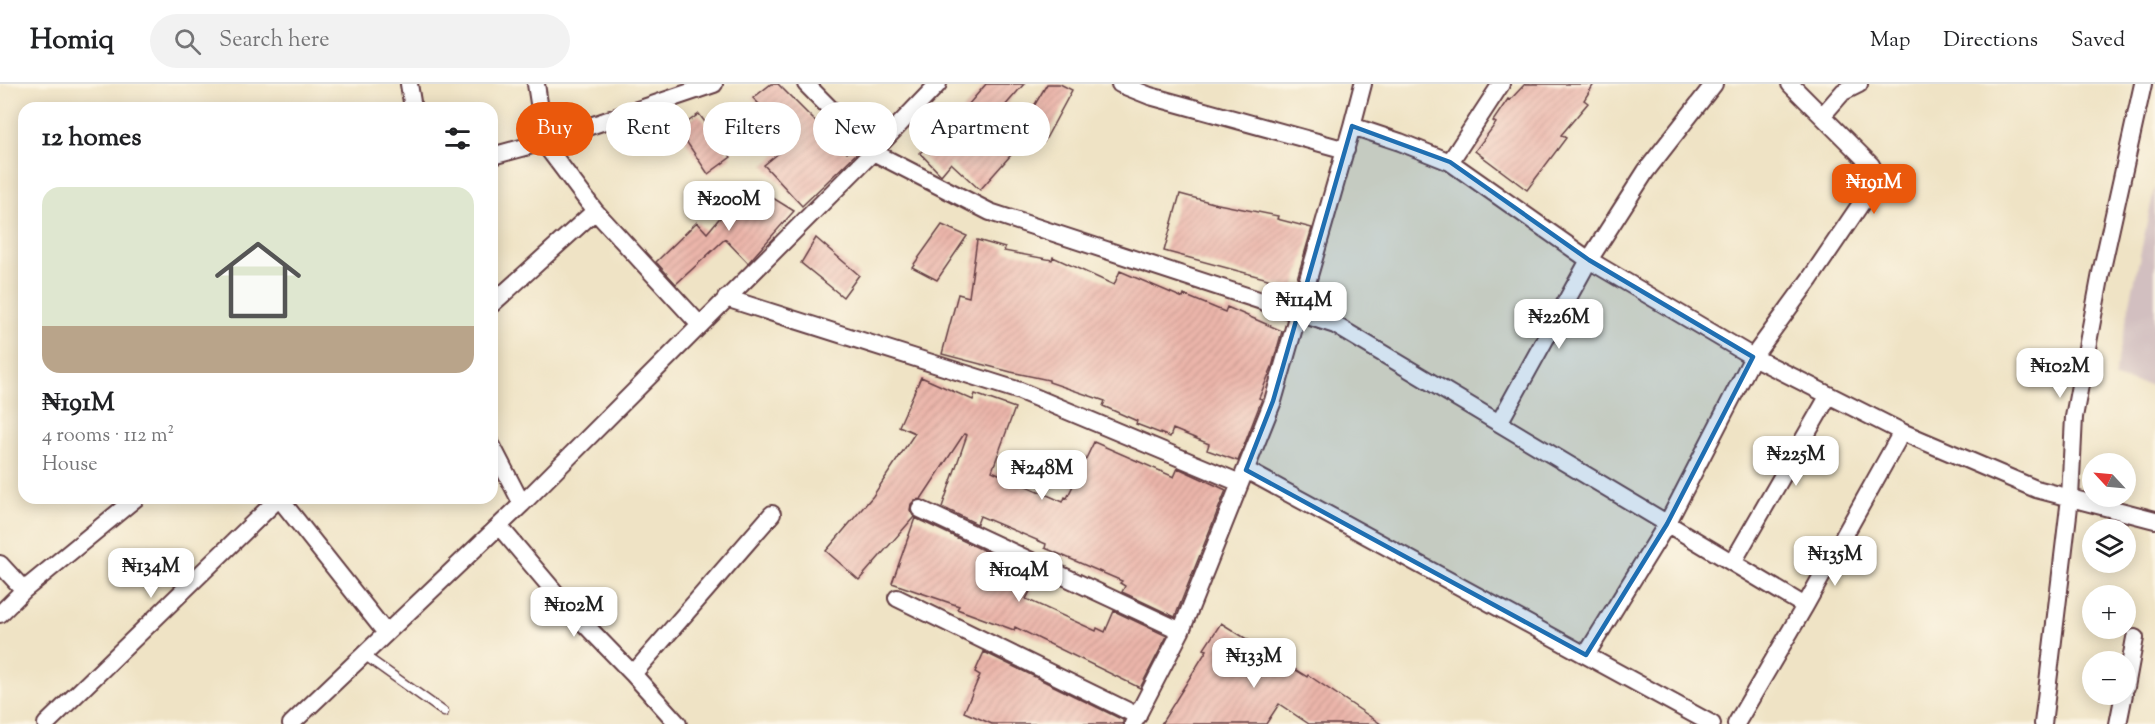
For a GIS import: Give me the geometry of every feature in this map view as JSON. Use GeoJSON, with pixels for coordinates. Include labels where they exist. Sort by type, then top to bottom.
{"type":"FeatureCollection","features":[{"type":"Feature","properties":{"kind":"street"},"geometry":{"type":"LineString","coordinates":[[409,84],[412,102]]}},
{"type":"Feature","properties":{"kind":"street"},"geometry":{"type":"LineString","coordinates":[[536,84],[539,102]]}},
{"type":"Feature","properties":{"kind":"street"},"geometry":{"type":"LineString","coordinates":[[594,124],[714,84]]}},
{"type":"Feature","properties":{"kind":"street"},"geometry":{"type":"LineString","coordinates":[[806,84],[824,102]]}},
{"type":"Feature","properties":{"kind":"street"},"geometry":{"type":"LineString","coordinates":[[897,127],[938,84]]}},
{"type":"Feature","properties":{"kind":"street"},"geometry":{"type":"LineString","coordinates":[[1120,84],[1150,96],[1346,150]]}},
{"type":"Feature","properties":{"kind":"street"},"geometry":{"type":"LineString","coordinates":[[897,598],[1136,720],[1181,631],[1273,401],[1363,84]]}},
{"type":"Feature","properties":{"kind":"street"},"geometry":{"type":"LineString","coordinates":[[1450,162],[1501,84]]}},
{"type":"Feature","properties":{"kind":"street"},"geometry":{"type":"LineString","coordinates":[[1499,423],[1589,260],[1646,171],[1714,84]]}},
{"type":"Feature","properties":{"kind":"street"},"geometry":{"type":"LineString","coordinates":[[1586,656],[1667,524],[1753,357],[1810,279],[1875,183],[1876,174],[1871,165],[1790,84]]}},
{"type":"Feature","properties":{"kind":"street"},"geometry":{"type":"LineString","coordinates":[[1822,116],[1843,92],[1859,84]]}},
{"type":"Feature","properties":{"kind":"street"},"geometry":{"type":"LineString","coordinates":[[2043,724],[2070,498],[2074,417],[2101,273],[2144,84]]}},
{"type":"Feature","properties":{"kind":"street"},"geometry":{"type":"LineString","coordinates":[[1352,126],[1450,162],[1589,260],[1753,357],[1902,432],[2036,489],[2155,520]]}},
{"type":"Feature","properties":{"kind":"street"},"geometry":{"type":"LineString","coordinates":[[498,154],[516,149]]}},
{"type":"Feature","properties":{"kind":"street"},"geometry":{"type":"LineString","coordinates":[[555,156],[594,211],[700,325]]}},
{"type":"Feature","properties":{"kind":"street"},"geometry":{"type":"LineString","coordinates":[[291,724],[522,504],[869,156]]}},
{"type":"Feature","properties":{"kind":"street"},"geometry":{"type":"LineString","coordinates":[[881,156],[990,212],[1335,325],[1805,606]]}},
{"type":"Feature","properties":{"kind":"street"},"geometry":{"type":"LineString","coordinates":[[498,299],[594,211]]}},
{"type":"Feature","properties":{"kind":"street"},"geometry":{"type":"LineString","coordinates":[[726,298],[1020,391],[1243,477],[1712,724]]}},
{"type":"Feature","properties":{"kind":"street"},"geometry":{"type":"LineString","coordinates":[[1733,562],[1829,395]]}},
{"type":"Feature","properties":{"kind":"street"},"geometry":{"type":"LineString","coordinates":[[1736,724],[1902,432]]}},
{"type":"Feature","properties":{"kind":"street"},"geometry":{"type":"LineString","coordinates":[[498,458],[522,504]]}},
{"type":"Feature","properties":{"kind":"street"},"geometry":{"type":"LineString","coordinates":[[0,614],[24,590],[129,504]]}},
{"type":"Feature","properties":{"kind":"street"},"geometry":{"type":"LineString","coordinates":[[46,724],[273,504]]}},
{"type":"Feature","properties":{"kind":"street"},"geometry":{"type":"LineString","coordinates":[[284,504],[386,633]]}},
{"type":"Feature","properties":{"kind":"street"},"geometry":{"type":"LineString","coordinates":[[920,510],[1181,631]]}},
{"type":"Feature","properties":{"kind":"street"},"geometry":{"type":"LineString","coordinates":[[633,674],[772,514]]}},
{"type":"Feature","properties":{"kind":"street"},"geometry":{"type":"LineString","coordinates":[[499,526],[564,603],[678,724]]}},
{"type":"Feature","properties":{"kind":"street"},"geometry":{"type":"LineString","coordinates":[[0,564],[24,590]]}},
{"type":"Feature","properties":{"kind":"street"},"geometry":{"type":"LineString","coordinates":[[2118,724],[2122,705]]}},
{"type":"Feature","properties":{"kind":"lane"},"geometry":{"type":"LineString","coordinates":[[364,655],[444,712]]}},
{"type":"Feature","properties":{"kind":"highlighted area"},"geometry":{"type":"Polygon","coordinates":[[[1352,126],[1450,162],[1589,260],[1753,357],[1667,524],[1586,655],[1246,470],[1273,401],[1352,126]]]}},
{"type":"Feature","properties":{"kind":"shaded area"},"geometry":{"type":"Polygon","coordinates":[[[2155,185],[2155,386],[2114,378],[2155,185]]]}},
{"type":"Feature","properties":{"kind":"building"},"geometry":{"type":"Polygon","coordinates":[[[771,84],[778,84],[796,102],[757,102],[753,98],[771,84]]]}},
{"type":"Feature","properties":{"kind":"building"},"geometry":{"type":"Polygon","coordinates":[[[986,84],[1024,84],[1008,102],[971,102],[986,84]]]}},
{"type":"Feature","properties":{"kind":"building"},"geometry":{"type":"Polygon","coordinates":[[[1047,84],[1060,84],[1072,90],[1050,131],[1050,102],[1036,102],[1047,84]]]}},
{"type":"Feature","properties":{"kind":"building"},"geometry":{"type":"Polygon","coordinates":[[[1525,84],[1594,84],[1584,100],[1588,103],[1561,135],[1566,138],[1527,190],[1475,151],[1496,123],[1493,121],[1508,99],[1510,100],[1525,84]]]}},
{"type":"Feature","properties":{"kind":"building"},"geometry":{"type":"Polygon","coordinates":[[[801,107],[813,119],[813,156],[854,156],[802,206],[764,165],[775,156],[801,156],[801,107]]]}},
{"type":"Feature","properties":{"kind":"building"},"geometry":{"type":"Polygon","coordinates":[[[699,114],[703,119],[703,156],[731,157],[708,174],[691,148],[691,120],[699,114]]]}},
{"type":"Feature","properties":{"kind":"building"},"geometry":{"type":"Polygon","coordinates":[[[923,156],[1010,156],[980,190],[951,163],[941,175],[923,156]]]}},
{"type":"Feature","properties":{"kind":"building"},"geometry":{"type":"Polygon","coordinates":[[[747,182],[794,211],[748,263],[725,239],[676,284],[656,262],[697,222],[707,233],[734,201],[732,198],[747,182]]]}},
{"type":"Feature","properties":{"kind":"building"},"geometry":{"type":"Polygon","coordinates":[[[1180,194],[1278,216],[1277,219],[1312,228],[1294,289],[1267,282],[1268,279],[1164,251],[1180,194]]]}},
{"type":"Feature","properties":{"kind":"building"},"geometry":{"type":"Polygon","coordinates":[[[942,225],[967,236],[937,280],[912,267],[942,225]]]}},
{"type":"Feature","properties":{"kind":"building"},"geometry":{"type":"Polygon","coordinates":[[[816,238],[859,275],[843,297],[801,263],[816,238]]]}},
{"type":"Feature","properties":{"kind":"building"},"geometry":{"type":"Polygon","coordinates":[[[977,240],[1005,248],[1004,251],[1052,260],[1053,257],[1114,285],[1120,271],[1183,298],[1184,295],[1225,312],[1227,307],[1282,331],[1272,367],[1259,398],[1262,399],[1238,461],[1207,450],[1209,444],[1173,429],[1170,437],[1136,424],[1137,421],[1103,406],[1105,401],[1049,382],[1049,380],[942,354],[958,294],[969,297],[977,240]]]}},
{"type":"Feature","properties":{"kind":"building"},"geometry":{"type":"Polygon","coordinates":[[[921,377],[973,400],[975,394],[1015,408],[992,471],[1063,502],[1094,442],[1174,477],[1178,468],[1226,490],[1175,617],[1122,592],[1125,586],[1120,583],[1122,581],[1045,548],[1046,544],[980,516],[977,524],[942,507],[967,435],[964,434],[921,499],[911,504],[910,510],[914,517],[859,580],[826,551],[873,496],[915,433],[899,426],[921,377]]]}},
{"type":"Feature","properties":{"kind":"building"},"geometry":{"type":"Polygon","coordinates":[[[915,518],[1038,576],[1026,599],[1096,631],[1097,628],[1105,632],[1114,611],[1167,636],[1140,688],[1015,627],[1014,630],[957,609],[959,606],[892,583],[915,518]]]}},
{"type":"Feature","properties":{"kind":"building"},"geometry":{"type":"Polygon","coordinates":[[[1221,623],[1307,677],[1308,675],[1381,724],[1309,724],[1279,704],[1266,724],[1161,724],[1221,623]]]}},
{"type":"Feature","properties":{"kind":"building"},"geometry":{"type":"Polygon","coordinates":[[[984,652],[1123,720],[1123,724],[992,724],[964,712],[980,675],[975,672],[984,652]]]}}]}
